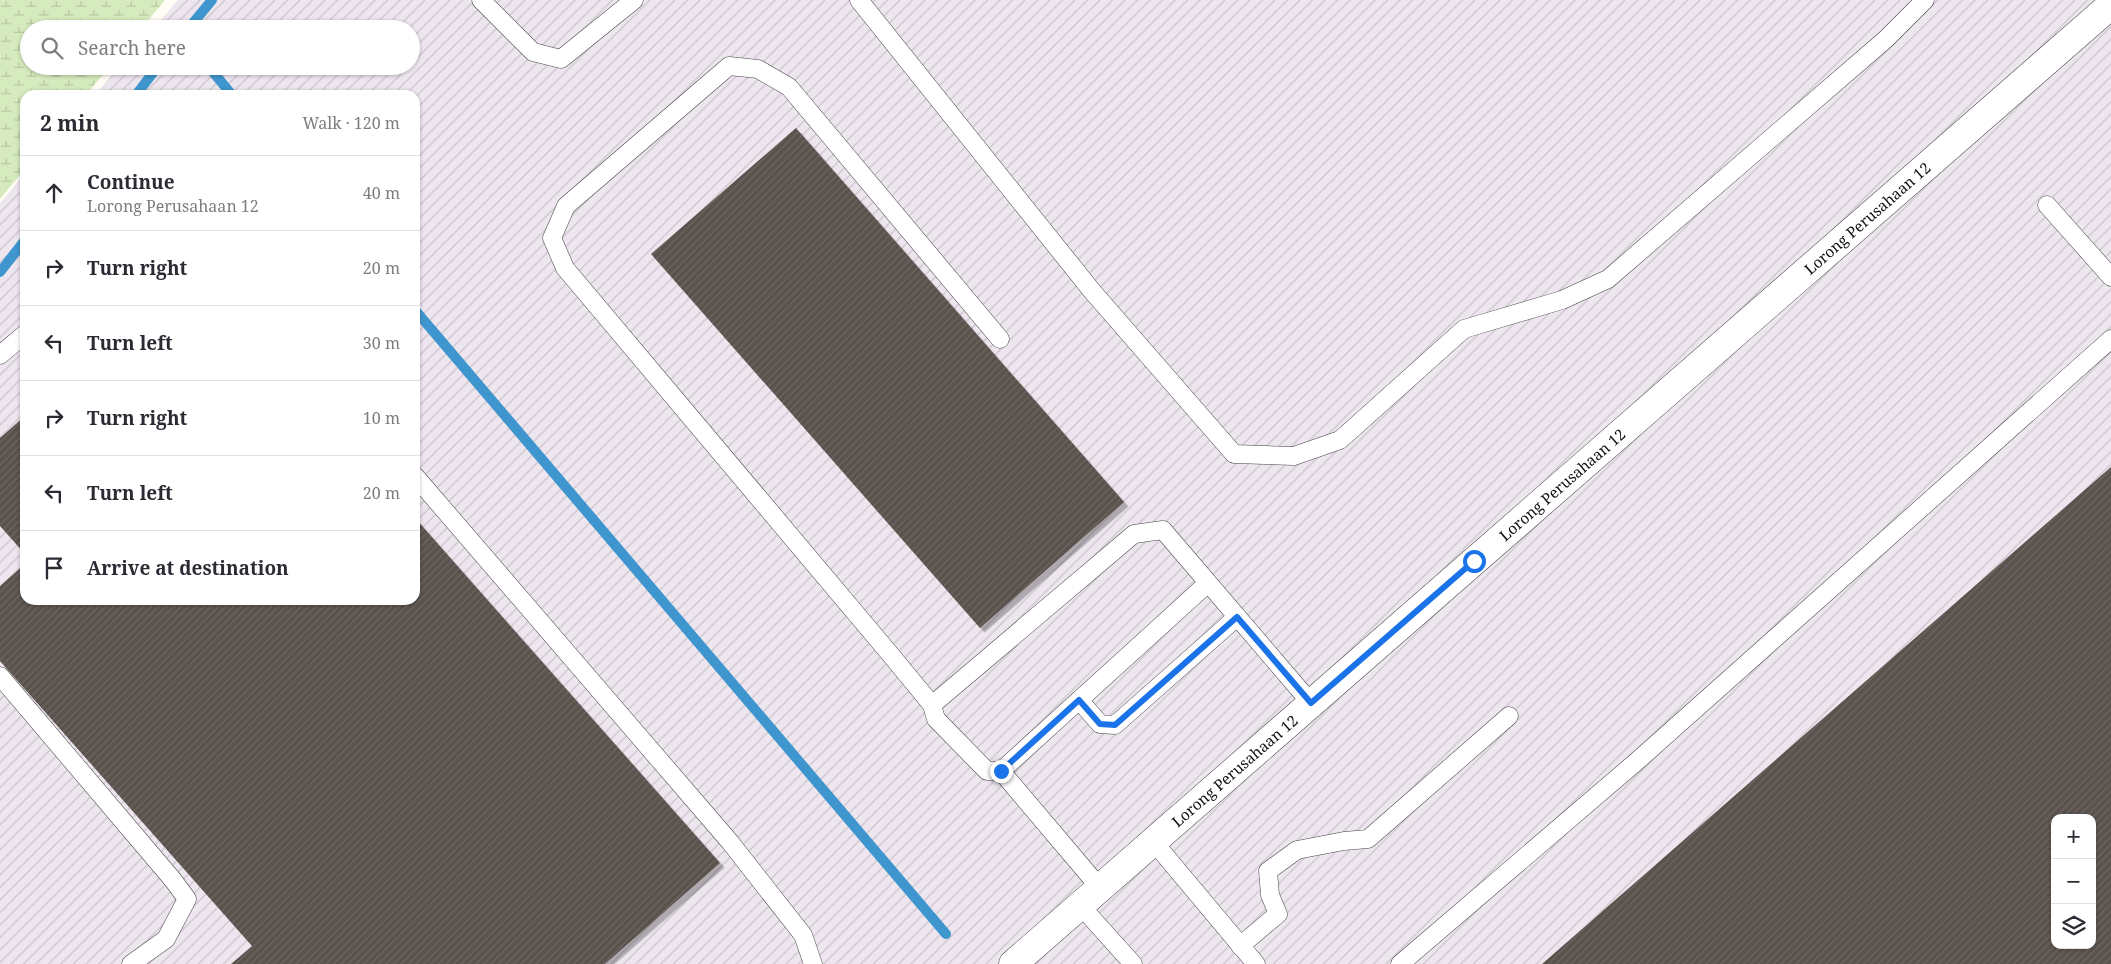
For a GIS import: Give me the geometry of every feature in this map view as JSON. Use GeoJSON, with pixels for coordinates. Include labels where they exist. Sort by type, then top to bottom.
{"type":"FeatureCollection","features":[{"type":"Feature","properties":{"kind":"street","name":"Lorong Perusahaan 12"},"geometry":{"type":"LineString","coordinates":[[1013,964],[2111,5]]}},
{"type":"Feature","properties":{"kind":"lane"},"geometry":{"type":"LineString","coordinates":[[481,0],[533,52],[561,59],[634,0]]}},
{"type":"Feature","properties":{"kind":"lane"},"geometry":{"type":"LineString","coordinates":[[859,0],[1092,291],[1234,454],[1294,456],[1340,440],[1464,329],[1562,300],[1608,279],[1886,39],[1925,0]]}},
{"type":"Feature","properties":{"kind":"lane"},"geometry":{"type":"LineString","coordinates":[[1000,339],[788,87],[758,69],[729,66],[566,206],[552,238],[565,268],[932,705],[936,719],[986,771],[1001,771],[1208,583]]}},
{"type":"Feature","properties":{"kind":"lane"},"geometry":{"type":"LineString","coordinates":[[2047,205],[2111,278]]}},
{"type":"Feature","properties":{"kind":"lane"},"geometry":{"type":"LineString","coordinates":[[0,355],[20,338]]}},
{"type":"Feature","properties":{"kind":"lane"},"geometry":{"type":"LineString","coordinates":[[1400,964],[1636,762],[2111,339]]}},
{"type":"Feature","properties":{"kind":"lane"},"geometry":{"type":"LineString","coordinates":[[420,482],[730,842],[803,935],[813,964]]}},
{"type":"Feature","properties":{"kind":"lane"},"geometry":{"type":"LineString","coordinates":[[932,705],[1134,534],[1163,530],[1311,703]]}},
{"type":"Feature","properties":{"kind":"lane"},"geometry":{"type":"LineString","coordinates":[[1079,700],[1100,724],[1115,725],[1237,617]]}},
{"type":"Feature","properties":{"kind":"lane"},"geometry":{"type":"LineString","coordinates":[[0,676],[173,880],[186,899],[166,939],[131,964]]}},
{"type":"Feature","properties":{"kind":"lane"},"geometry":{"type":"LineString","coordinates":[[1240,946],[1278,914],[1270,895],[1268,872],[1297,850],[1344,840],[1368,839],[1509,716]]}},
{"type":"Feature","properties":{"kind":"lane"},"geometry":{"type":"LineString","coordinates":[[1001,771],[1090,897],[1133,964]]}},
{"type":"Feature","properties":{"kind":"lane"},"geometry":{"type":"LineString","coordinates":[[1153,841],[1256,964]]}},
{"type":"Feature","properties":{"kind":"shaded area"},"geometry":{"type":"Polygon","coordinates":[[[178,0],[2111,0],[2111,964],[0,964],[0,203],[20,180],[20,605],[420,605],[420,90],[99,90],[112,75],[420,75],[420,20],[161,20],[178,0]]]}},
{"type":"Feature","properties":{"kind":"green space"},"geometry":{"type":"Polygon","coordinates":[[[0,0],[165,0],[148,20],[20,20],[20,75],[103,75],[90,90],[20,90],[20,175],[0,199],[0,0]]]}},
{"type":"Feature","properties":{"kind":"building"},"geometry":{"type":"Polygon","coordinates":[[[796,128],[1124,502],[980,628],[651,254],[796,128]]]}},
{"type":"Feature","properties":{"kind":"building"},"geometry":{"type":"Polygon","coordinates":[[[20,420],[20,548],[0,526],[0,438],[20,420]]]}},
{"type":"Feature","properties":{"kind":"building"},"geometry":{"type":"Polygon","coordinates":[[[2111,467],[2111,964],[1542,964],[2111,467]]]}},
{"type":"Feature","properties":{"kind":"building"},"geometry":{"type":"Polygon","coordinates":[[[420,524],[720,863],[605,964],[231,964],[252,946],[0,661],[0,586],[20,568],[20,605],[420,605],[420,524]]]}},
{"type":"Feature","properties":{"kind":"waterway"},"geometry":{"type":"LineString","coordinates":[[195,20],[212,0]]}},
{"type":"Feature","properties":{"kind":"waterway"},"geometry":{"type":"LineString","coordinates":[[140,90],[151,75]]}},
{"type":"Feature","properties":{"kind":"waterway"},"geometry":{"type":"LineString","coordinates":[[215,75],[228,90]]}},
{"type":"Feature","properties":{"kind":"waterway"},"geometry":{"type":"LineString","coordinates":[[0,272],[20,246]]}},
{"type":"Feature","properties":{"kind":"waterway"},"geometry":{"type":"LineString","coordinates":[[420,316],[946,934]]}},
{"type":"Feature","properties":{"kind":"route"},"geometry":{"type":"LineString","coordinates":[[1001,771],[1079,700],[1100,724],[1115,725],[1237,617],[1311,703],[1474,561]]}}]}
